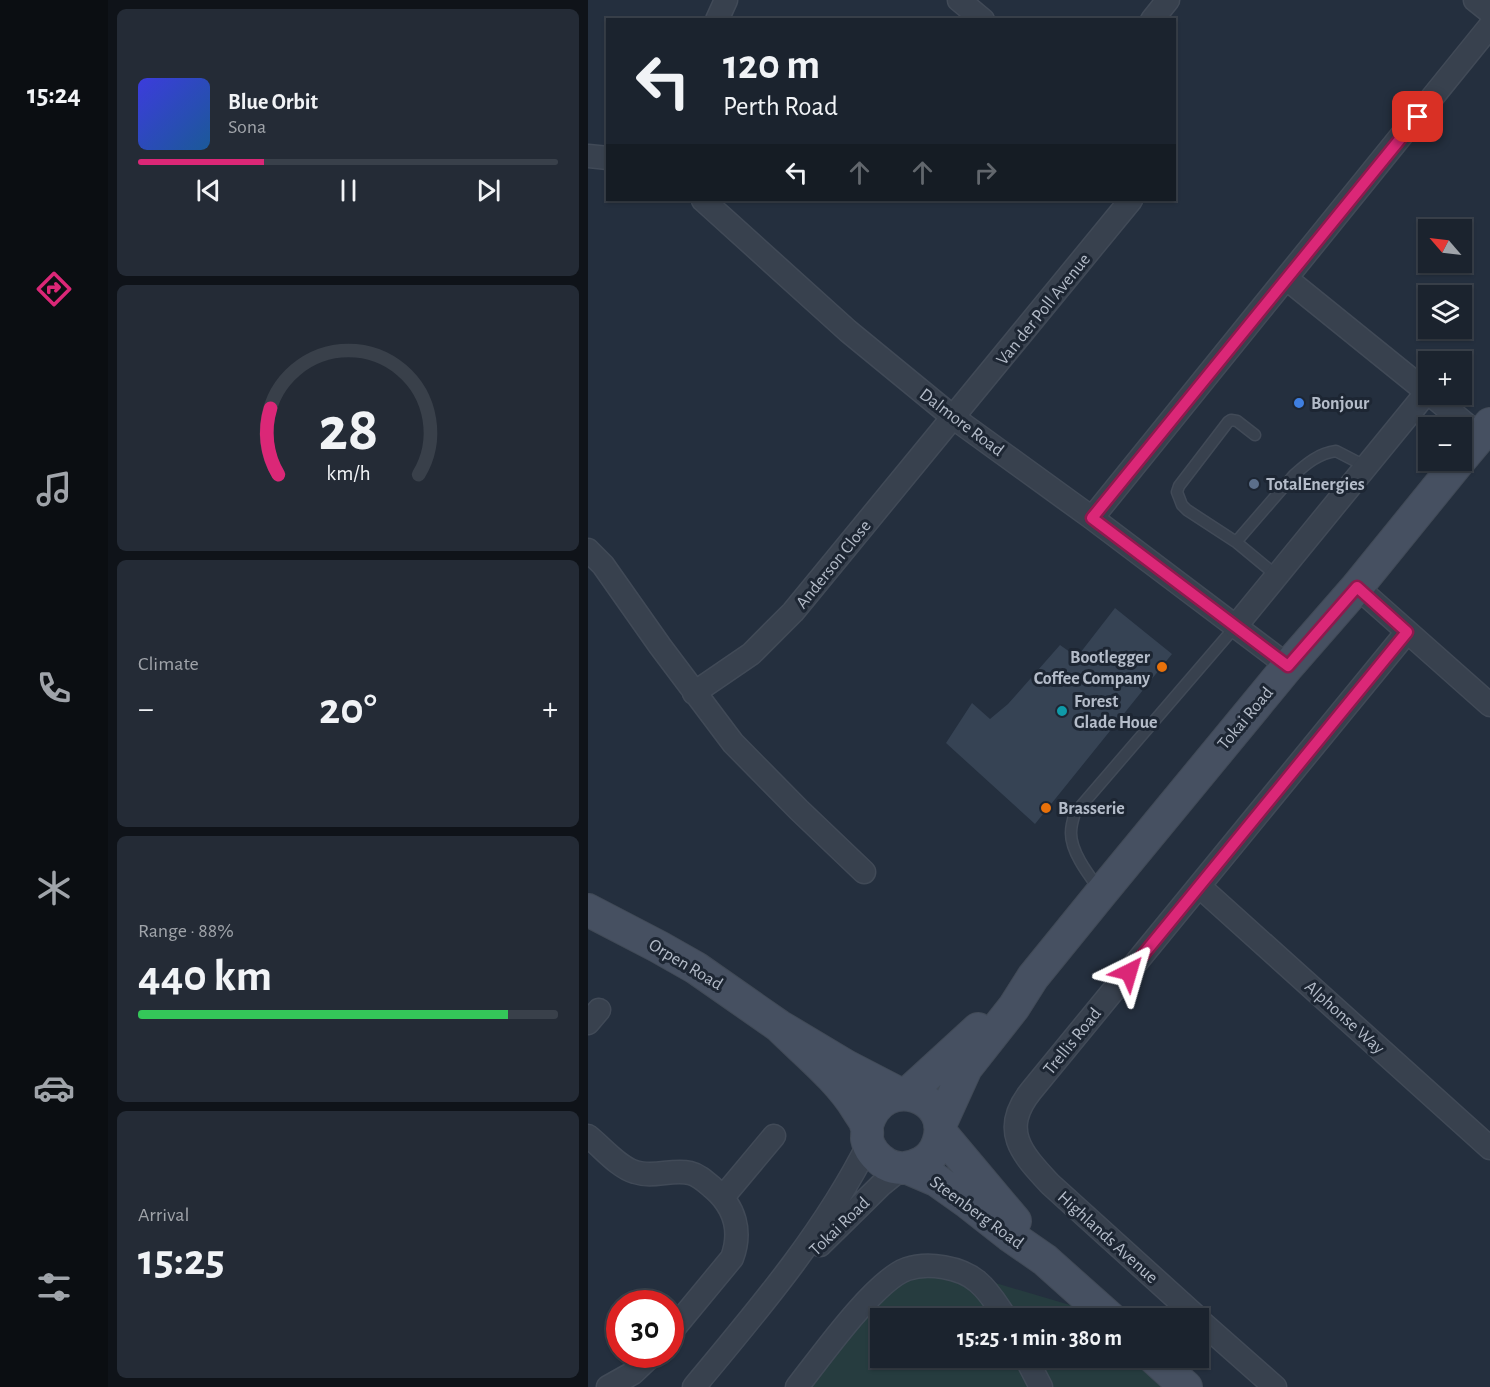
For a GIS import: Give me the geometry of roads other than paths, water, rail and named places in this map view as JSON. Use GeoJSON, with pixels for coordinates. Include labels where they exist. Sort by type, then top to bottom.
{"type":"FeatureCollection","features":[{"type":"Feature","properties":{"kind":"main road","name":"Tokai Road"},"geometry":{"type":"LineString","coordinates":[[940,1129],[966,1068],[1014,1007],[1033,977],[1473,445]]}},
{"type":"Feature","properties":{"kind":"main road","name":"Orpen Road"},"geometry":{"type":"LineString","coordinates":[[588,910],[696,968],[779,1026],[846,1066],[903,1094]]}},
{"type":"Feature","properties":{"kind":"main road","name":"Tokai Road"},"geometry":{"type":"LineString","coordinates":[[903,1094],[1033,977]]}},
{"type":"Feature","properties":{"kind":"main road","name":"Orpen Road"},"geometry":{"type":"LineString","coordinates":[[779,1026],[841,1088],[855,1106],[868,1134]]}},
{"type":"Feature","properties":{"kind":"main road"},"geometry":{"type":"LineString","coordinates":[[903,1094],[926,1101],[935,1112],[940,1129],[933,1154],[922,1163],[905,1168],[884,1163],[875,1154],[868,1134],[869,1118],[878,1104],[892,1096],[903,1094]]}},
{"type":"Feature","properties":{"kind":"main road","name":"Steenberg Road"},"geometry":{"type":"LineString","coordinates":[[940,1129],[1044,1260]]}},
{"type":"Feature","properties":{"kind":"main road","name":"Steenberg Road"},"geometry":{"type":"LineString","coordinates":[[905,1168],[924,1174],[951,1189],[1044,1260],[1099,1308]]}},
{"type":"Feature","properties":{"kind":"main road"},"geometry":{"type":"LineString","coordinates":[[1165,1368],[1186,1387]]}},
{"type":"Feature","properties":{"kind":"street"},"geometry":{"type":"LineString","coordinates":[[718,18],[726,0]]}},
{"type":"Feature","properties":{"kind":"street"},"geometry":{"type":"LineString","coordinates":[[959,0],[981,18]]}},
{"type":"Feature","properties":{"kind":"street"},"geometry":{"type":"LineString","coordinates":[[1154,18],[1168,0]]}},
{"type":"Feature","properties":{"kind":"street"},"geometry":{"type":"LineString","coordinates":[[1475,0],[1490,12]]}},
{"type":"Feature","properties":{"kind":"street"},"geometry":{"type":"LineString","coordinates":[[1092,518],[1490,26]]}},
{"type":"Feature","properties":{"kind":"street"},"geometry":{"type":"LineString","coordinates":[[588,156],[606,158]]}},
{"type":"Feature","properties":{"kind":"street","name":"Dalmore Road"},"geometry":{"type":"LineString","coordinates":[[704,201],[848,331],[954,418],[1092,518],[1288,666]]}},
{"type":"Feature","properties":{"kind":"street","name":"Van der Poll Avenue"},"geometry":{"type":"LineString","coordinates":[[954,418],[1130,201]]}},
{"type":"Feature","properties":{"kind":"street"},"geometry":{"type":"LineString","coordinates":[[1287,279],[1418,385]]}},
{"type":"Feature","properties":{"kind":"street"},"geometry":{"type":"LineString","coordinates":[[1235,627],[1418,405]]}},
{"type":"Feature","properties":{"kind":"street"},"geometry":{"type":"LineString","coordinates":[[1438,405],[1473,445]]}},
{"type":"Feature","properties":{"kind":"street","name":"Anderson Close"},"geometry":{"type":"LineString","coordinates":[[694,693],[751,654],[774,633],[954,418]]}},
{"type":"Feature","properties":{"kind":"street"},"geometry":{"type":"LineString","coordinates":[[588,550],[603,565],[694,693],[733,743],[864,872]]}},
{"type":"Feature","properties":{"kind":"street"},"geometry":{"type":"LineString","coordinates":[[1357,587],[1490,705]]}},
{"type":"Feature","properties":{"kind":"street","name":"Trellis Road"},"geometry":{"type":"LineString","coordinates":[[1023,1152],[1014,1129],[1015,1118],[1023,1100],[1407,632]]}},
{"type":"Feature","properties":{"kind":"street","name":"Alphonse Way"},"geometry":{"type":"LineString","coordinates":[[1199,886],[1490,1148]]}},
{"type":"Feature","properties":{"kind":"street","name":"Tokai Road"},"geometry":{"type":"LineString","coordinates":[[694,1387],[778,1286],[845,1189],[868,1134]]}},
{"type":"Feature","properties":{"kind":"street"},"geometry":{"type":"LineString","coordinates":[[588,1136],[633,1172],[688,1173],[698,1176],[723,1197],[733,1213],[736,1225],[736,1247],[732,1258],[684,1316]]}},
{"type":"Feature","properties":{"kind":"street"},"geometry":{"type":"LineString","coordinates":[[723,1197],[774,1136]]}},
{"type":"Feature","properties":{"kind":"street","name":"Highlands Avenue"},"geometry":{"type":"LineString","coordinates":[[1023,1152],[1050,1184],[1186,1308]]}},
{"type":"Feature","properties":{"kind":"street","name":"Tokai Road"},"geometry":{"type":"LineString","coordinates":[[778,1286],[845,1219],[905,1168]]}},
{"type":"Feature","properties":{"kind":"street"},"geometry":{"type":"LineString","coordinates":[[796,1387],[873,1294],[906,1269],[925,1266],[963,1273],[976,1280],[999,1308]]}},
{"type":"Feature","properties":{"kind":"street","name":"Highlands Avenue"},"geometry":{"type":"LineString","coordinates":[[1209,1329],[1275,1387]]}},
{"type":"Feature","properties":{"kind":"street"},"geometry":{"type":"LineString","coordinates":[[608,1387],[638,1368]]}},
{"type":"Feature","properties":{"kind":"street"},"geometry":{"type":"LineString","coordinates":[[1031,1368],[1041,1387]]}},
{"type":"Feature","properties":{"kind":"lane"},"geometry":{"type":"LineString","coordinates":[[1255,435],[1237,421],[1231,420],[1179,486],[1177,492],[1182,505],[1187,510],[1236,542],[1276,576]]}},
{"type":"Feature","properties":{"kind":"lane"},"geometry":{"type":"LineString","coordinates":[[1236,542],[1294,475],[1321,455],[1336,451],[1368,467]]}},
{"type":"Feature","properties":{"kind":"lane"},"geometry":{"type":"LineString","coordinates":[[1101,892],[1087,873],[1074,847],[1071,834],[1075,813],[1235,627]]}},
{"type":"Feature","properties":{"kind":"place","name":"Bonjour"},"geometry":{"type":"Point","coordinates":[1299,403]}},
{"type":"Feature","properties":{"kind":"place","name":"TotalEnergies"},"geometry":{"type":"Point","coordinates":[1254,484]}},
{"type":"Feature","properties":{"kind":"place","name":"Bootlegger Coffee Company"},"geometry":{"type":"Point","coordinates":[1162,667]}},
{"type":"Feature","properties":{"kind":"place","name":"Forest Glade Houe"},"geometry":{"type":"Point","coordinates":[1062,711]}},
{"type":"Feature","properties":{"kind":"place","name":"Brasserie"},"geometry":{"type":"Point","coordinates":[1046,808]}}]}
